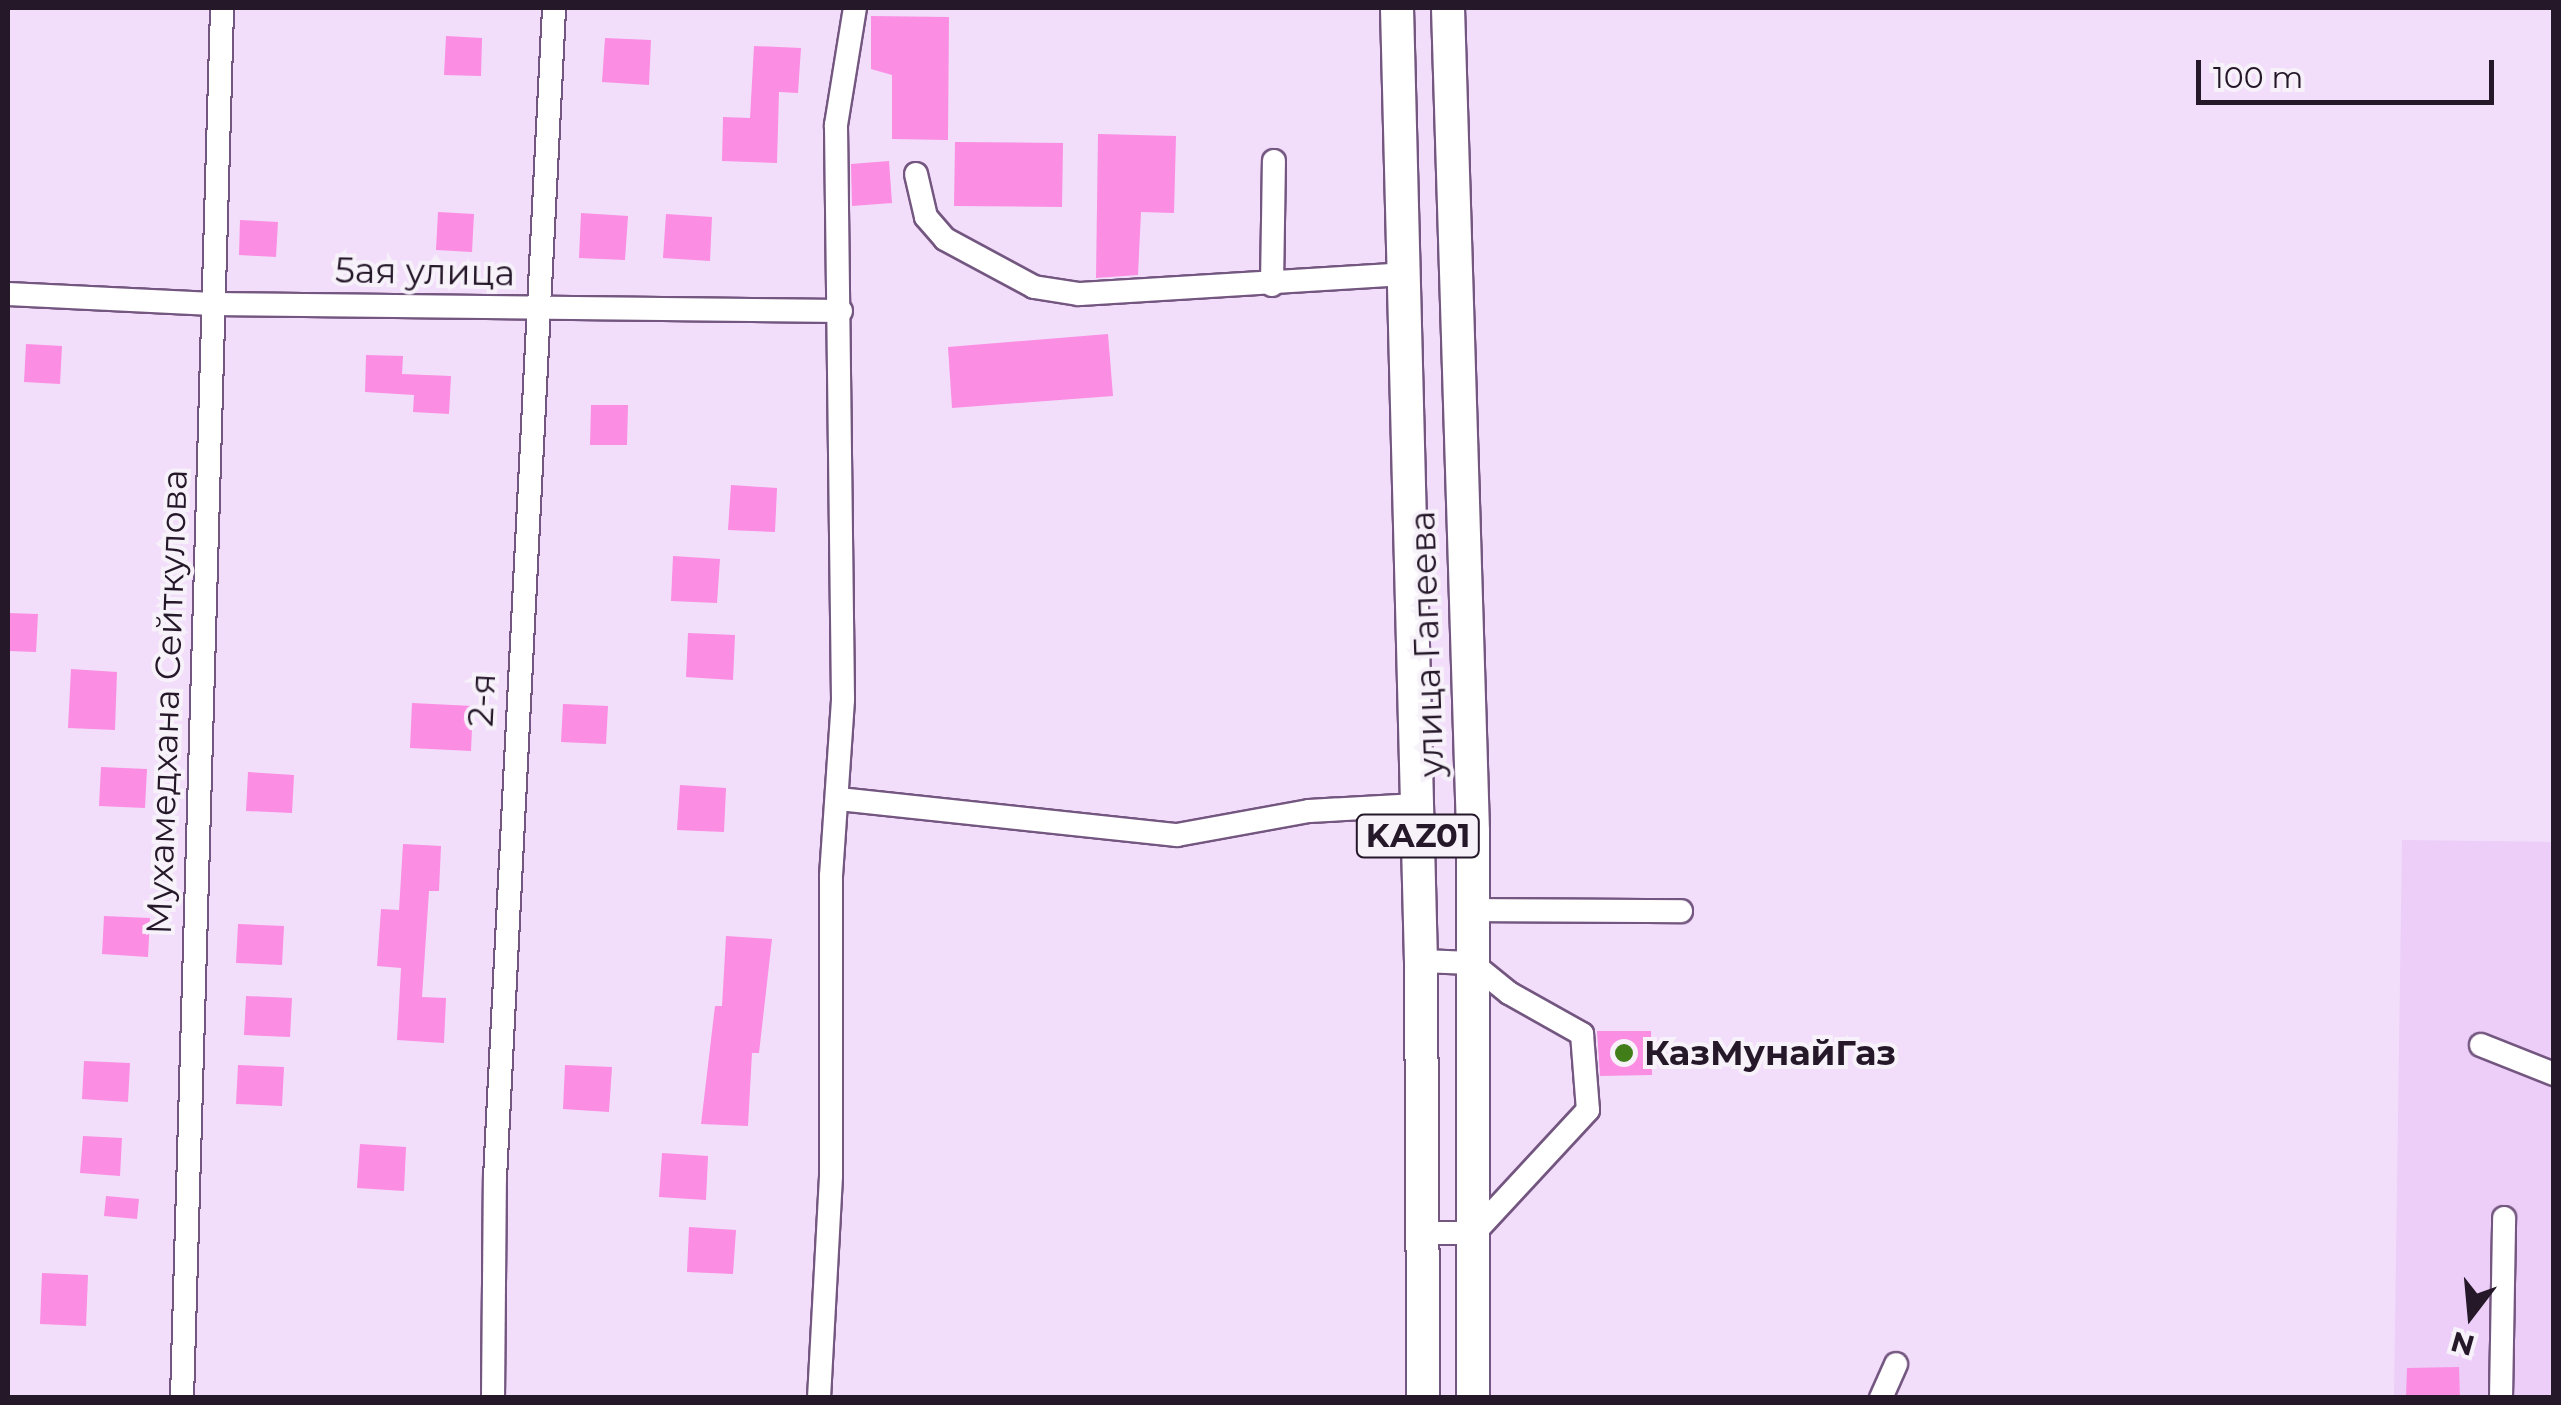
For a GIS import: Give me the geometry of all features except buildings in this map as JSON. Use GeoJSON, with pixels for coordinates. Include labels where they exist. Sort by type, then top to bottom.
{"type":"FeatureCollection","features":[{"type":"Feature","properties":{"kind":"highway","name":"улица Гапеева"},"geometry":{"type":"LineString","coordinates":[[1397,8],[1421,960],[1423,1398]]}},
{"type":"Feature","properties":{"kind":"highway","name":"улица Гапеева"},"geometry":{"type":"LineString","coordinates":[[1448,8],[1472,910],[1473,1398]]}},
{"type":"Feature","properties":{"kind":"street","name":"Мухамедхана Сейткулова"},"geometry":{"type":"LineString","coordinates":[[182,1398],[222,8]]}},
{"type":"Feature","properties":{"kind":"street","name":"2-я"},"geometry":{"type":"LineString","coordinates":[[493,1398],[495,1178],[554,8]]}},
{"type":"Feature","properties":{"kind":"street"},"geometry":{"type":"LineString","coordinates":[[818,1398],[832,1175],[828,976],[839,799],[841,311],[836,126],[855,8]]}},
{"type":"Feature","properties":{"kind":"street"},"geometry":{"type":"LineString","coordinates":[[1272,285],[1274,161]]}},
{"type":"Feature","properties":{"kind":"street"},"geometry":{"type":"LineString","coordinates":[[916,174],[926,217],[944,239],[1034,287],[1079,294],[1405,274]]}},
{"type":"Feature","properties":{"kind":"street","name":"5ая улица"},"geometry":{"type":"LineString","coordinates":[[8,294],[213,304],[841,311]]}},
{"type":"Feature","properties":{"kind":"street"},"geometry":{"type":"LineString","coordinates":[[839,799],[1176,834],[1309,811],[1417,805]]}},
{"type":"Feature","properties":{"kind":"street"},"geometry":{"type":"LineString","coordinates":[[1472,910],[1681,911]]}},
{"type":"Feature","properties":{"kind":"street"},"geometry":{"type":"LineString","coordinates":[[1421,960],[1472,963],[1509,994],[1582,1034],[1588,1110],[1474,1233],[1425,1233]]}},
{"type":"Feature","properties":{"kind":"street"},"geometry":{"type":"LineString","coordinates":[[2481,1045],[2554,1074]]}},
{"type":"Feature","properties":{"kind":"street"},"geometry":{"type":"LineString","coordinates":[[2501,1398],[2504,1218]]}},
{"type":"Feature","properties":{"kind":"street"},"geometry":{"type":"LineString","coordinates":[[1882,1398],[1896,1364]]}},
{"type":"Feature","properties":{"kind":"shaded area"},"geometry":{"type":"Polygon","coordinates":[[[2402,840],[2553,842],[2553,1397],[2394,1398],[2402,840]]]}},
{"type":"Feature","properties":{"kind":"place","name":"КазМунайГаз"},"geometry":{"type":"Point","coordinates":[1624,1053]}}]}
